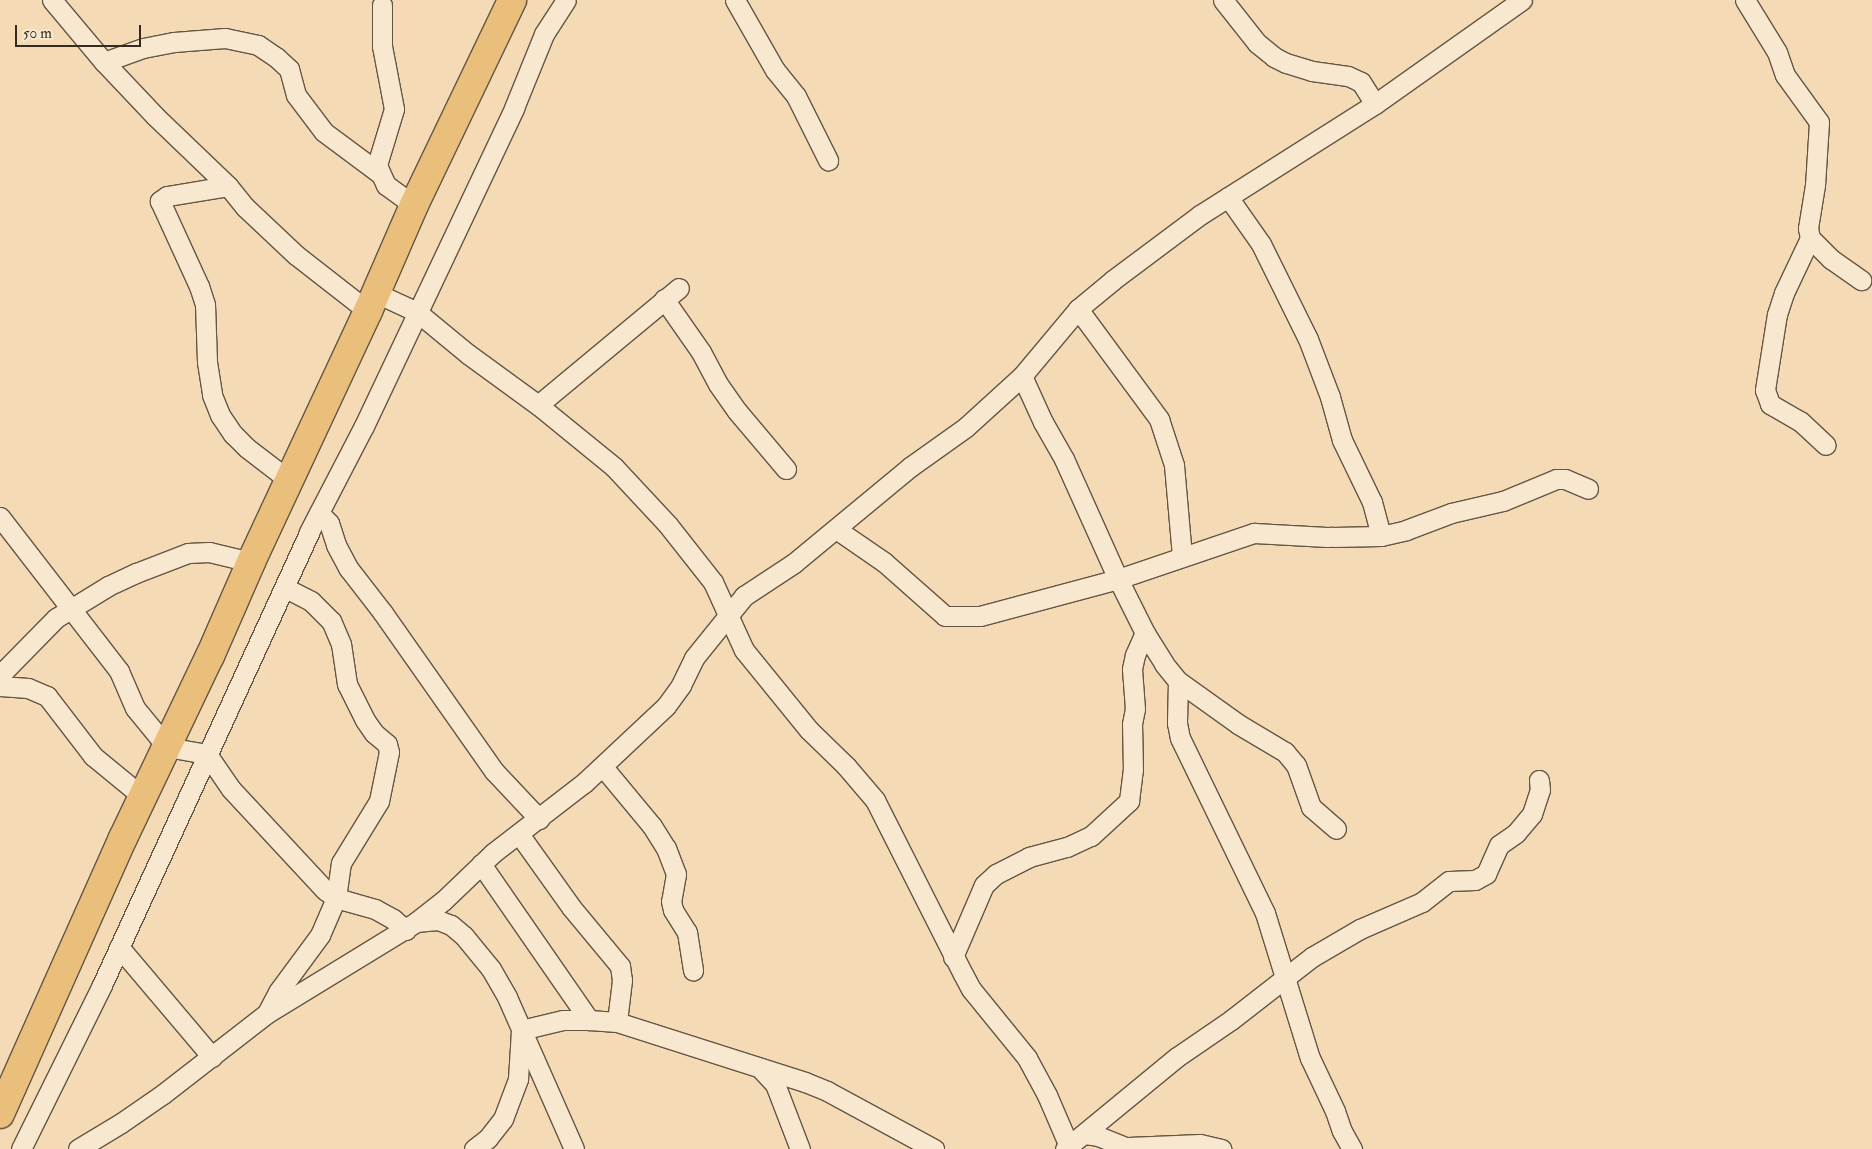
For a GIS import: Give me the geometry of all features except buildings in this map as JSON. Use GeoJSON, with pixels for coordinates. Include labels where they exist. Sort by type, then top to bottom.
{"type":"FeatureCollection","features":[{"type":"Feature","properties":{"kind":"highway"},"geometry":{"type":"LineString","coordinates":[[0,1114],[143,796],[372,302],[414,204],[512,0]]}},
{"type":"Feature","properties":{"kind":"street"},"geometry":{"type":"LineString","coordinates":[[52,0],[104,62],[155,116],[228,186],[245,208],[296,255],[372,302],[418,312],[468,354],[538,405],[614,467],[668,525],[712,582],[744,650],[780,696],[846,766],[874,800],[971,989],[1026,1058],[1047,1095],[1067,1148],[1177,1057],[1231,1020],[1312,957],[1360,929],[1422,902],[1449,881],[1475,880],[1486,874],[1499,845],[1516,833],[1532,814],[1540,790],[1539,780]]}},
{"type":"Feature","properties":{"kind":"street"},"geometry":{"type":"LineString","coordinates":[[22,1149],[119,947],[284,587],[364,426],[514,108],[544,34],[566,0]]}},
{"type":"Feature","properties":{"kind":"street"},"geometry":{"type":"LineString","coordinates":[[735,0],[775,70],[796,96],[828,160]]}},
{"type":"Feature","properties":{"kind":"street"},"geometry":{"type":"LineString","coordinates":[[1222,0],[1257,43],[1274,57],[1312,71],[1348,76],[1361,82],[1375,104]]}},
{"type":"Feature","properties":{"kind":"street"},"geometry":{"type":"LineString","coordinates":[[78,1149],[122,1123],[212,1057],[266,1014],[411,926],[443,901],[481,864],[603,767],[612,755],[666,706],[681,686],[694,658],[727,614],[744,596],[794,564],[910,467],[966,427],[1022,376],[1078,309],[1112,280],[1228,197],[1375,104],[1522,0]]}},
{"type":"Feature","properties":{"kind":"street"},"geometry":{"type":"LineString","coordinates":[[1745,0],[1777,52],[1786,75],[1819,122],[1816,185],[1808,228],[1810,238],[1831,259],[1861,280]]}},
{"type":"Feature","properties":{"kind":"street"},"geometry":{"type":"LineString","coordinates":[[379,173],[378,156],[394,109],[382,46],[382,5]]}},
{"type":"Feature","properties":{"kind":"street"},"geometry":{"type":"LineString","coordinates":[[104,62],[143,48],[174,42],[225,38],[258,45],[276,57],[289,69],[296,95],[324,132],[379,173],[386,185],[414,204]]}},
{"type":"Feature","properties":{"kind":"street"},"geometry":{"type":"LineString","coordinates":[[228,186],[168,196],[160,201],[200,286],[205,304],[208,370],[212,395],[220,415],[242,444],[290,481]]}},
{"type":"Feature","properties":{"kind":"street"},"geometry":{"type":"LineString","coordinates":[[1228,197],[1262,244],[1308,339],[1330,397],[1342,440],[1372,502],[1381,536]]}},
{"type":"Feature","properties":{"kind":"street"},"geometry":{"type":"LineString","coordinates":[[1810,238],[1784,293],[1777,314],[1765,390],[1770,404],[1800,421],[1826,445]]}},
{"type":"Feature","properties":{"kind":"street"},"geometry":{"type":"LineString","coordinates":[[538,405],[672,294],[718,384],[736,411],[786,469]]}},
{"type":"Feature","properties":{"kind":"street"},"geometry":{"type":"LineString","coordinates":[[1078,309],[1159,419],[1174,465],[1182,557]]}},
{"type":"Feature","properties":{"kind":"street"},"geometry":{"type":"LineString","coordinates":[[1022,376],[1043,422],[1064,459],[1118,579],[1145,633],[1178,681],[1238,724],[1285,752],[1300,774],[1311,807],[1336,829]]}},
{"type":"Feature","properties":{"kind":"street"},"geometry":{"type":"LineString","coordinates":[[836,529],[884,562],[945,616],[980,616],[1118,579],[1254,533],[1327,537],[1381,536],[1406,530],[1451,513],[1503,501],[1556,479],[1565,479],[1588,489]]}},
{"type":"Feature","properties":{"kind":"street"},"geometry":{"type":"LineString","coordinates":[[319,514],[329,523],[336,545],[349,569],[383,613],[494,771],[539,819]]}},
{"type":"Feature","properties":{"kind":"street"},"geometry":{"type":"LineString","coordinates":[[0,517],[119,671],[135,708],[167,747],[207,754],[231,789],[311,876],[336,898],[375,909],[411,926],[438,920],[451,925],[464,936],[491,969],[508,997],[574,1149]]}},
{"type":"Feature","properties":{"kind":"street"},"geometry":{"type":"LineString","coordinates":[[0,675],[39,633],[56,618],[108,586],[136,573],[188,553],[209,552],[251,562]]}},
{"type":"Feature","properties":{"kind":"street"},"geometry":{"type":"LineString","coordinates":[[266,1014],[278,992],[320,934],[336,898],[341,863],[379,801],[388,752],[386,744],[374,733],[365,720],[347,684],[341,644],[330,621],[311,601],[284,587]]}},
{"type":"Feature","properties":{"kind":"street"},"geometry":{"type":"LineString","coordinates":[[953,957],[984,885],[996,874],[1029,857],[1067,847],[1091,836],[1129,801],[1133,770],[1132,724],[1135,709],[1132,669],[1134,655],[1145,633]]}},
{"type":"Feature","properties":{"kind":"street"},"geometry":{"type":"LineString","coordinates":[[1178,681],[1177,723],[1180,738],[1265,913],[1310,1058],[1335,1111],[1342,1131],[1352,1149]]}},
{"type":"Feature","properties":{"kind":"street"},"geometry":{"type":"LineString","coordinates":[[0,686],[28,688],[46,696],[93,756],[143,796]]}},
{"type":"Feature","properties":{"kind":"street"},"geometry":{"type":"LineString","coordinates":[[603,767],[652,826],[666,848],[676,874],[671,901],[673,910],[687,932],[693,971]]}},
{"type":"Feature","properties":{"kind":"street"},"geometry":{"type":"LineString","coordinates":[[518,834],[571,907],[620,966],[622,980],[617,1022]]}},
{"type":"Feature","properties":{"kind":"street"},"geometry":{"type":"LineString","coordinates":[[481,864],[590,1020]]}},
{"type":"Feature","properties":{"kind":"street"},"geometry":{"type":"LineString","coordinates":[[119,947],[212,1057]]}},
{"type":"Feature","properties":{"kind":"street"},"geometry":{"type":"LineString","coordinates":[[521,1030],[563,1020],[617,1022],[759,1067],[827,1091],[934,1149]]}},
{"type":"Feature","properties":{"kind":"street"},"geometry":{"type":"LineString","coordinates":[[474,1149],[488,1138],[504,1119],[518,1079],[521,1030]]}},
{"type":"Feature","properties":{"kind":"street"},"geometry":{"type":"LineString","coordinates":[[759,1067],[775,1084],[800,1149]]}},
{"type":"Feature","properties":{"kind":"street"},"geometry":{"type":"LineString","coordinates":[[1084,1134],[1098,1136],[1130,1148],[1200,1144],[1221,1149]]}}]}
